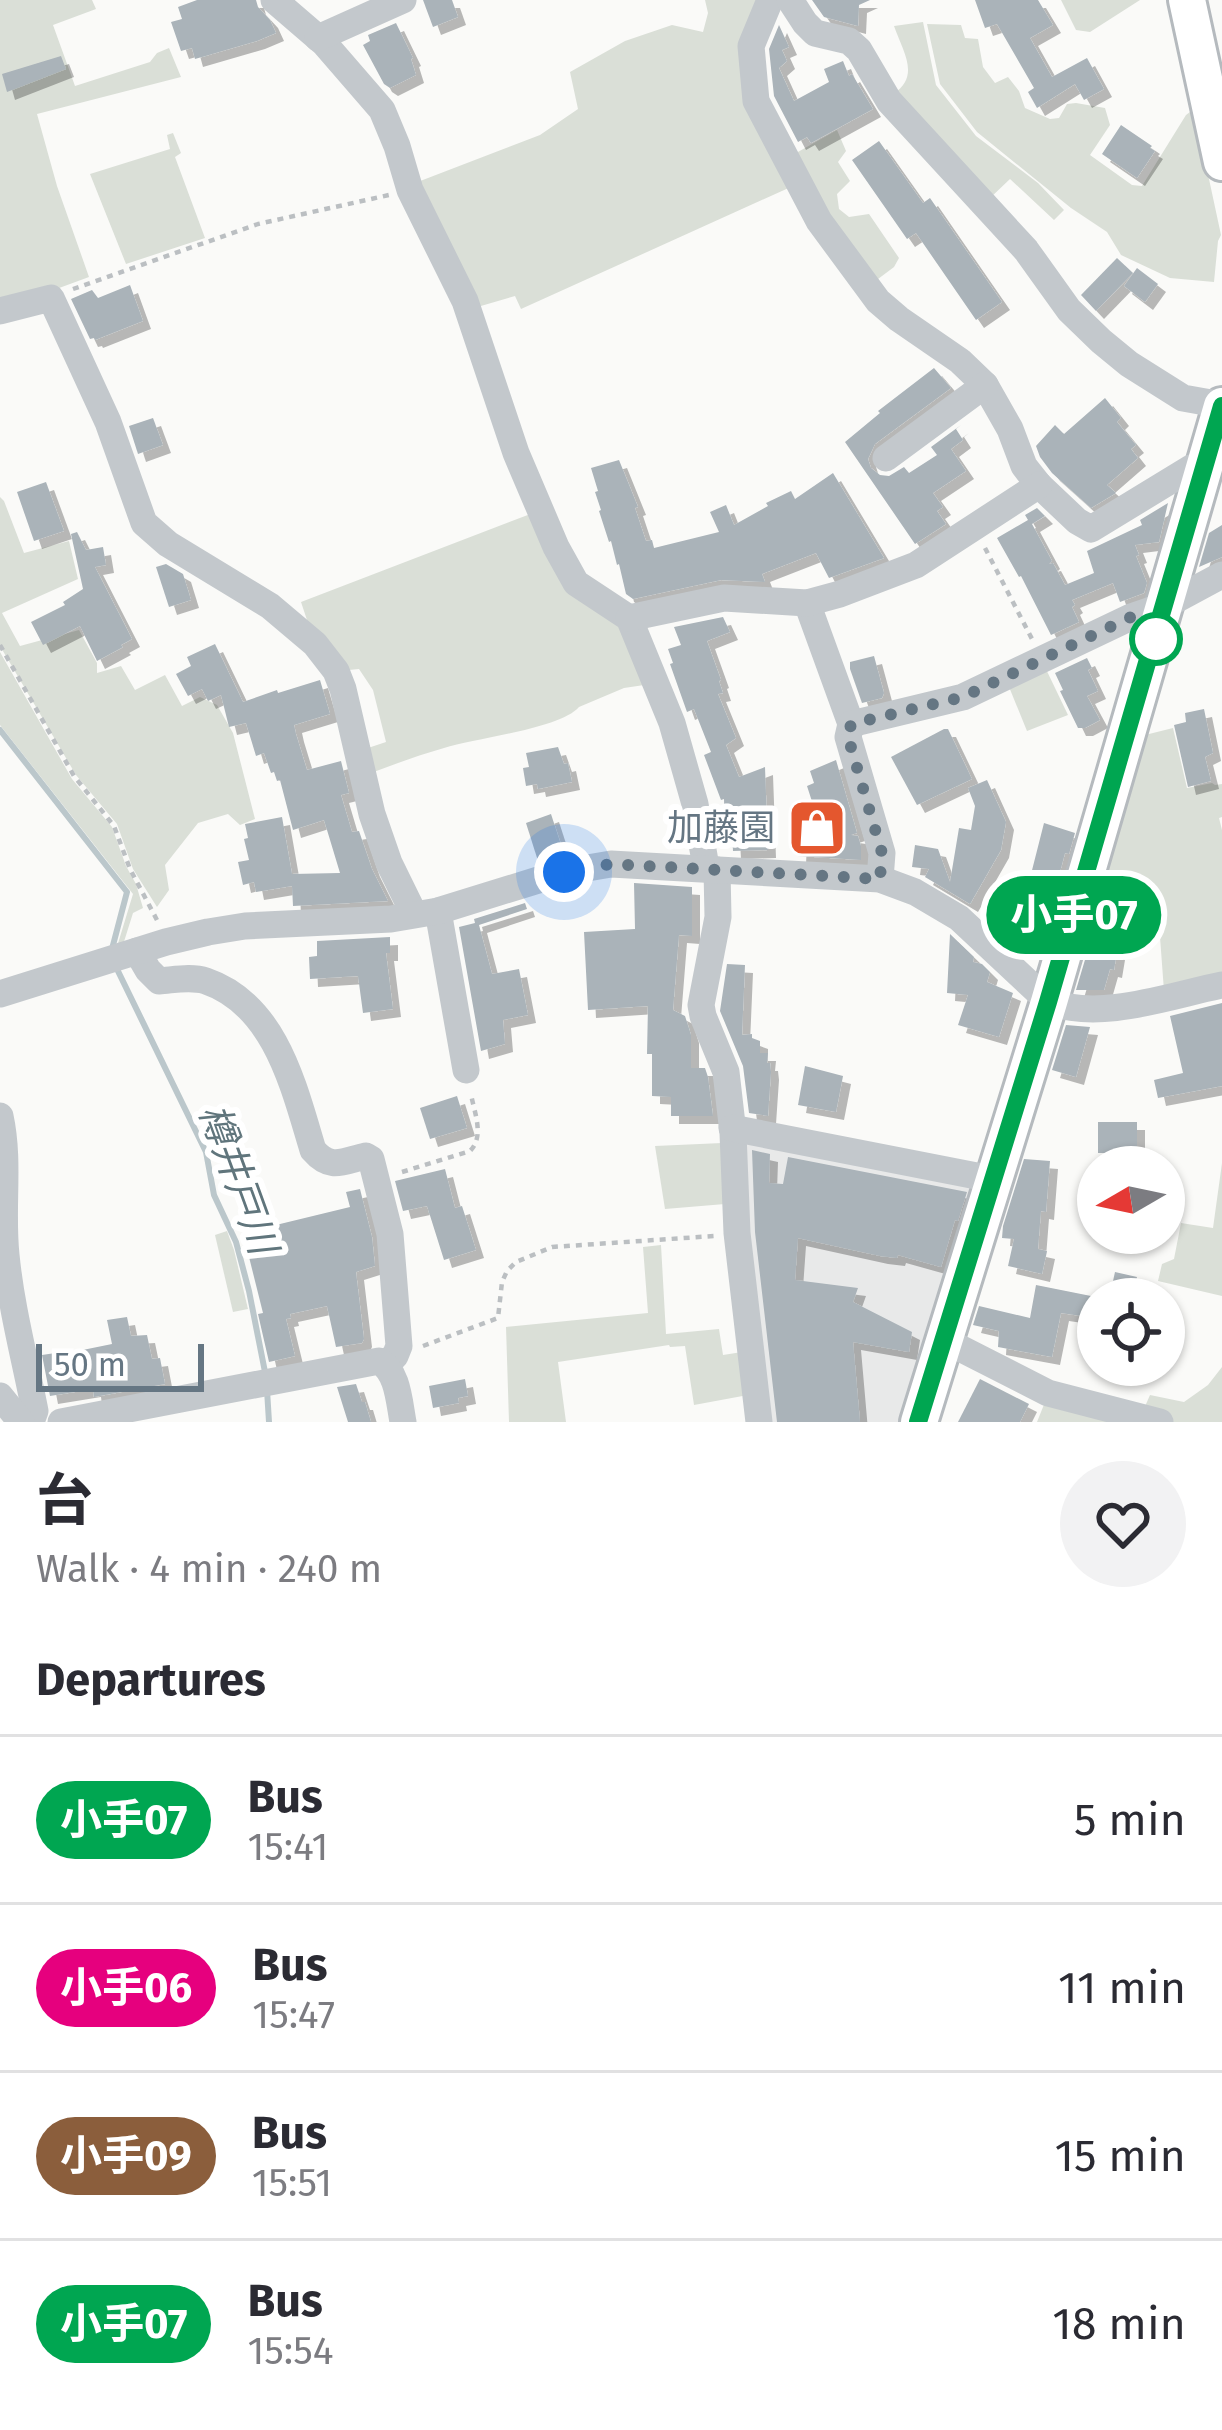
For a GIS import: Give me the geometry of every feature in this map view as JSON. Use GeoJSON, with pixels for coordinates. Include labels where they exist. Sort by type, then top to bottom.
{"type":"FeatureCollection","features":[{"type":"Feature","properties":{"kind":"main road"},"geometry":{"type":"LineString","coordinates":[[1187,0],[1222,162]]}},
{"type":"Feature","properties":{"kind":"main road"},"geometry":{"type":"LineString","coordinates":[[919,1422],[1222,406]]}},
{"type":"Feature","properties":{"kind":"street"},"geometry":{"type":"LineString","coordinates":[[274,0],[318,38],[382,110],[410,190],[465,301],[516,453],[556,547],[576,583],[629,618],[672,723],[712,869],[718,917],[701,1005],[726,1072],[737,1234],[760,1422]]}},
{"type":"Feature","properties":{"kind":"street"},"geometry":{"type":"LineString","coordinates":[[318,38],[404,0]]}},
{"type":"Feature","properties":{"kind":"street"},"geometry":{"type":"LineString","coordinates":[[770,0],[751,46],[756,101],[787,162],[820,221],[878,301],[960,361],[985,386],[1010,429],[1024,466],[1039,485],[1091,530],[1192,468],[1206,466]]}},
{"type":"Feature","properties":{"kind":"street"},"geometry":{"type":"LineString","coordinates":[[790,0],[815,33],[849,41],[859,50],[889,101],[1026,250],[1069,310],[1101,341],[1183,398],[1222,406]]}},
{"type":"Feature","properties":{"kind":"street"},"geometry":{"type":"LineString","coordinates":[[0,310],[51,298],[108,422],[144,523],[168,544],[270,606],[315,644],[336,671],[389,863],[426,912],[466,1070]]}},
{"type":"Feature","properties":{"kind":"street"},"geometry":{"type":"LineString","coordinates":[[886,458],[985,386]]}},
{"type":"Feature","properties":{"kind":"street"},"geometry":{"type":"LineString","coordinates":[[629,618],[724,598],[807,603],[916,565],[1039,485]]}},
{"type":"Feature","properties":{"kind":"street"},"geometry":{"type":"LineString","coordinates":[[851,724],[963,697],[1222,575]]}},
{"type":"Feature","properties":{"kind":"street"},"geometry":{"type":"LineString","coordinates":[[807,603],[851,724],[848,737],[882,853],[880,879]]}},
{"type":"Feature","properties":{"kind":"street"},"geometry":{"type":"LineString","coordinates":[[0,994],[166,942],[245,926],[391,919],[564,872],[611,864],[880,879],[915,892],[959,918],[1048,1002],[1067,1008],[1098,1010],[1222,985]]}},
{"type":"Feature","properties":{"kind":"street"},"geometry":{"type":"LineString","coordinates":[[61,1422],[390,1359],[399,1346],[391,1234],[371,1159],[322,1161],[313,1150],[274,1039],[253,1011],[205,981],[159,981],[136,951]]}},
{"type":"Feature","properties":{"kind":"street"},"geometry":{"type":"LineString","coordinates":[[0,1116],[6,1259],[35,1411],[32,1422]]}},
{"type":"Feature","properties":{"kind":"street"},"geometry":{"type":"LineString","coordinates":[[732,1128],[992,1179]]}},
{"type":"Feature","properties":{"kind":"street"},"geometry":{"type":"LineString","coordinates":[[944,1340],[1048,1393],[1160,1422]]}},
{"type":"Feature","properties":{"kind":"street"},"geometry":{"type":"LineString","coordinates":[[390,1359],[403,1422]]}},
{"type":"Feature","properties":{"kind":"street"},"geometry":{"type":"LineString","coordinates":[[0,1396],[21,1422]]}},
{"type":"Feature","properties":{"kind":"path"},"geometry":{"type":"LineString","coordinates":[[51,298],[258,224],[410,190]]}},
{"type":"Feature","properties":{"kind":"path"},"geometry":{"type":"LineString","coordinates":[[974,528],[1042,660]]}},
{"type":"Feature","properties":{"kind":"path"},"geometry":{"type":"LineString","coordinates":[[0,645],[74,776],[114,826],[166,942]]}},
{"type":"Feature","properties":{"kind":"path"},"geometry":{"type":"LineString","coordinates":[[378,1180],[476,1144],[479,1137],[466,1070]]}},
{"type":"Feature","properties":{"kind":"path"},"geometry":{"type":"LineString","coordinates":[[390,1359],[498,1318],[507,1270],[552,1247],[737,1234]]}},
{"type":"Feature","properties":{"kind":"shaded area"},"geometry":{"type":"Polygon","coordinates":[[[0,0],[92,0],[96,9],[53,25],[75,86],[150,62],[169,48],[181,77],[37,114],[89,277],[0,304],[0,0]]]}},
{"type":"Feature","properties":{"kind":"shaded area"},"geometry":{"type":"Polygon","coordinates":[[[705,0],[762,0],[746,53],[793,186],[521,309],[515,296],[474,308],[415,183],[540,135],[578,109],[570,72],[625,41],[672,25],[703,32],[708,13],[705,0]]]}},
{"type":"Feature","properties":{"kind":"shaded area"},"geometry":{"type":"Polygon","coordinates":[[[1061,0],[1140,0],[1090,32],[1076,30],[1061,0]]]}},
{"type":"Feature","properties":{"kind":"shaded area"},"geometry":{"type":"Polygon","coordinates":[[[923,22],[936,85],[976,136],[1038,183],[1064,210],[1054,220],[1010,179],[989,199],[893,94],[908,71],[894,26],[923,22]]]}},
{"type":"Feature","properties":{"kind":"shaded area"},"geometry":{"type":"Polygon","coordinates":[[[927,24],[961,25],[965,38],[978,39],[983,67],[995,83],[1008,77],[1025,108],[1050,119],[1059,118],[1067,104],[1105,108],[1110,125],[1090,155],[1132,185],[1142,186],[1194,109],[1221,235],[1214,282],[1170,278],[1121,255],[1107,232],[977,132],[940,84],[927,24]]]}},
{"type":"Feature","properties":{"kind":"shaded area"},"geometry":{"type":"Polygon","coordinates":[[[837,130],[846,151],[838,162],[850,181],[837,194],[839,209],[849,217],[869,214],[899,258],[870,285],[789,157],[837,130]]]}},
{"type":"Feature","properties":{"kind":"shaded area"},"geometry":{"type":"Polygon","coordinates":[[[173,133],[181,153],[175,157],[205,238],[126,264],[90,174],[170,149],[167,135],[173,133]]]}},
{"type":"Feature","properties":{"kind":"shaded area"},"geometry":{"type":"Polygon","coordinates":[[[0,497],[24,553],[69,541],[78,579],[2,613],[20,646],[79,630],[97,663],[97,673],[121,666],[135,690],[165,675],[182,706],[200,697],[217,705],[233,733],[255,819],[240,825],[228,814],[198,823],[165,865],[169,890],[157,907],[133,869],[117,824],[76,775],[0,646],[0,497]]]}},
{"type":"Feature","properties":{"kind":"shaded area"},"geometry":{"type":"Polygon","coordinates":[[[533,513],[622,621],[651,684],[624,688],[554,721],[444,748],[371,773],[365,749],[386,742],[373,690],[359,669],[349,670],[309,626],[301,602],[533,513]]]}},
{"type":"Feature","properties":{"kind":"shaded area"},"geometry":{"type":"Polygon","coordinates":[[[0,652],[72,779],[112,827],[136,884],[143,908],[133,913],[122,948],[116,950],[133,894],[0,725],[0,652]]]}},
{"type":"Feature","properties":{"kind":"shaded area"},"geometry":{"type":"Polygon","coordinates":[[[1044,665],[1068,715],[1027,731],[1007,682],[1044,665]]]}},
{"type":"Feature","properties":{"kind":"shaded area"},"geometry":{"type":"Polygon","coordinates":[[[1173,728],[1187,788],[1222,784],[1222,977],[1164,991],[1160,937],[1141,880],[1094,884],[1145,735],[1173,728]]]}},
{"type":"Feature","properties":{"kind":"shaded area"},"geometry":{"type":"Polygon","coordinates":[[[742,1133],[975,1187],[903,1422],[764,1422],[742,1133]]]}},
{"type":"Feature","properties":{"kind":"shaded area"},"geometry":{"type":"Polygon","coordinates":[[[722,1143],[725,1204],[665,1209],[655,1146],[722,1143]]]}},
{"type":"Feature","properties":{"kind":"shaded area"},"geometry":{"type":"Polygon","coordinates":[[[1222,1163],[1222,1296],[1185,1287],[1185,1278],[1159,1278],[1162,1264],[1175,1254],[1185,1254],[1185,1224],[1213,1228],[1222,1163]]]}},
{"type":"Feature","properties":{"kind":"shaded area"},"geometry":{"type":"Polygon","coordinates":[[[227,1231],[248,1309],[233,1312],[215,1235],[227,1231]]]}},
{"type":"Feature","properties":{"kind":"shaded area"},"geometry":{"type":"Polygon","coordinates":[[[661,1245],[666,1334],[719,1329],[723,1355],[742,1352],[748,1395],[694,1405],[685,1346],[669,1345],[558,1362],[566,1422],[509,1422],[506,1327],[648,1313],[643,1247],[661,1245]]]}},
{"type":"Feature","properties":{"kind":"shaded area"},"geometry":{"type":"Polygon","coordinates":[[[1222,1367],[1222,1422],[1037,1422],[1047,1397],[1143,1411],[1150,1395],[1184,1402],[1208,1385],[1222,1367]]]}},
{"type":"Feature","properties":{"kind":"building"},"geometry":{"type":"Polygon","coordinates":[[[197,0],[256,0],[276,33],[195,59],[192,48],[181,51],[171,22],[182,19],[178,7],[197,0]]]}},
{"type":"Feature","properties":{"kind":"building"},"geometry":{"type":"Polygon","coordinates":[[[423,0],[452,0],[458,17],[433,27],[423,0]]]}},
{"type":"Feature","properties":{"kind":"building"},"geometry":{"type":"Polygon","coordinates":[[[812,0],[870,0],[859,5],[858,26],[824,17],[812,0]]]}},
{"type":"Feature","properties":{"kind":"building"},"geometry":{"type":"Polygon","coordinates":[[[975,0],[1038,0],[1053,25],[1030,38],[1052,77],[1087,58],[1104,89],[1084,100],[1075,84],[1037,108],[1028,92],[1034,88],[997,24],[985,28],[975,0]]]}},
{"type":"Feature","properties":{"kind":"building"},"geometry":{"type":"Polygon","coordinates":[[[396,23],[416,75],[390,88],[363,45],[370,41],[368,35],[396,23]]]}},
{"type":"Feature","properties":{"kind":"building"},"geometry":{"type":"Polygon","coordinates":[[[779,25],[789,47],[782,50],[787,61],[779,68],[794,101],[829,82],[824,69],[843,61],[873,109],[811,143],[807,137],[798,142],[774,96],[769,49],[779,25]]]}},
{"type":"Feature","properties":{"kind":"building"},"geometry":{"type":"Polygon","coordinates":[[[61,56],[66,69],[7,92],[2,74],[61,56]]]}},
{"type":"Feature","properties":{"kind":"building"},"geometry":{"type":"Polygon","coordinates":[[[1121,125],[1155,151],[1137,178],[1102,154],[1121,125]]]}},
{"type":"Feature","properties":{"kind":"building"},"geometry":{"type":"Polygon","coordinates":[[[879,141],[923,203],[930,198],[1002,302],[976,320],[916,233],[907,239],[852,160],[879,141]]]}},
{"type":"Feature","properties":{"kind":"building"},"geometry":{"type":"Polygon","coordinates":[[[1117,258],[1133,273],[1096,311],[1081,295],[1117,258]]]}},
{"type":"Feature","properties":{"kind":"building"},"geometry":{"type":"Polygon","coordinates":[[[1137,268],[1158,284],[1145,302],[1124,286],[1137,268]]]}},
{"type":"Feature","properties":{"kind":"building"},"geometry":{"type":"Polygon","coordinates":[[[130,285],[143,321],[90,339],[71,299],[92,290],[98,298],[130,285]]]}},
{"type":"Feature","properties":{"kind":"building"},"geometry":{"type":"Polygon","coordinates":[[[934,368],[951,388],[875,444],[868,459],[880,475],[889,476],[904,467],[909,473],[937,455],[931,447],[961,425],[956,429],[963,440],[951,449],[966,471],[933,493],[943,507],[937,511],[946,524],[915,544],[845,442],[934,368]]]}},
{"type":"Feature","properties":{"kind":"building"},"geometry":{"type":"Polygon","coordinates":[[[1105,398],[1136,445],[1131,449],[1138,458],[1107,485],[1116,493],[1091,508],[1052,473],[1036,446],[1055,425],[1064,434],[1105,398]]]}},
{"type":"Feature","properties":{"kind":"building"},"geometry":{"type":"Polygon","coordinates":[[[153,418],[163,445],[138,454],[129,426],[153,418]]]}},
{"type":"Feature","properties":{"kind":"building"},"geometry":{"type":"Polygon","coordinates":[[[619,460],[646,541],[652,540],[654,548],[719,532],[710,512],[726,505],[734,525],[791,491],[795,499],[833,473],[884,558],[829,578],[816,553],[762,574],[765,582],[721,580],[633,599],[626,594],[599,511],[591,468],[619,460]]]}},
{"type":"Feature","properties":{"kind":"building"},"geometry":{"type":"Polygon","coordinates":[[[46,482],[64,531],[34,541],[17,492],[46,482]]]}},
{"type":"Feature","properties":{"kind":"building"},"geometry":{"type":"Polygon","coordinates":[[[1168,503],[1159,542],[1135,545],[1147,583],[1144,593],[1120,602],[1113,583],[1072,600],[1079,622],[1051,635],[997,538],[1028,520],[1025,515],[1037,508],[1045,516],[1032,524],[1052,561],[1049,564],[1053,563],[1065,585],[1094,573],[1087,551],[1142,525],[1140,520],[1168,503]]]}},
{"type":"Feature","properties":{"kind":"building"},"geometry":{"type":"Polygon","coordinates":[[[1222,525],[1222,557],[1199,567],[1209,533],[1222,525]]]}},
{"type":"Feature","properties":{"kind":"building"},"geometry":{"type":"Polygon","coordinates":[[[77,532],[86,550],[103,547],[106,565],[95,567],[132,639],[97,661],[80,626],[43,645],[31,622],[65,605],[83,589],[71,534],[77,532]]]}},
{"type":"Feature","properties":{"kind":"building"},"geometry":{"type":"Polygon","coordinates":[[[166,564],[183,574],[191,600],[169,607],[156,567],[166,564]]]}},
{"type":"Feature","properties":{"kind":"building"},"geometry":{"type":"Polygon","coordinates":[[[723,617],[730,632],[707,641],[721,680],[723,693],[718,694],[736,738],[726,745],[739,777],[765,767],[768,850],[733,851],[732,833],[725,834],[724,799],[704,755],[711,752],[694,709],[687,712],[670,664],[668,649],[681,645],[674,627],[723,617]]]}},
{"type":"Feature","properties":{"kind":"building"},"geometry":{"type":"Polygon","coordinates":[[[215,644],[243,702],[320,680],[330,714],[294,725],[307,770],[341,761],[349,793],[341,795],[352,832],[359,831],[388,901],[293,906],[292,886],[256,892],[254,882],[243,885],[238,862],[249,860],[245,824],[282,817],[292,874],[340,873],[324,820],[293,830],[280,780],[271,773],[264,753],[256,756],[246,723],[229,727],[221,695],[208,701],[202,689],[188,696],[176,674],[191,666],[187,657],[215,644]]]}},
{"type":"Feature","properties":{"kind":"building"},"geometry":{"type":"Polygon","coordinates":[[[874,656],[884,693],[882,698],[862,703],[850,662],[874,656]]]}},
{"type":"Feature","properties":{"kind":"building"},"geometry":{"type":"Polygon","coordinates":[[[1087,658],[1098,691],[1087,696],[1100,720],[1078,728],[1055,673],[1087,658]]]}},
{"type":"Feature","properties":{"kind":"building"},"geometry":{"type":"Polygon","coordinates":[[[1204,709],[1213,753],[1205,757],[1211,781],[1188,787],[1174,725],[1186,722],[1185,713],[1204,709]]]}},
{"type":"Feature","properties":{"kind":"building"},"geometry":{"type":"Polygon","coordinates":[[[944,729],[972,779],[917,805],[891,757],[944,729]]]}},
{"type":"Feature","properties":{"kind":"building"},"geometry":{"type":"Polygon","coordinates":[[[558,747],[572,782],[538,789],[537,784],[526,786],[526,753],[558,747]]]}},
{"type":"Feature","properties":{"kind":"building"},"geometry":{"type":"Polygon","coordinates":[[[836,760],[857,833],[851,835],[858,836],[861,860],[798,856],[800,816],[817,817],[807,786],[814,783],[810,771],[836,760]]]}},
{"type":"Feature","properties":{"kind":"building"},"geometry":{"type":"Polygon","coordinates":[[[987,780],[1006,822],[1001,850],[970,904],[925,877],[929,869],[912,867],[915,845],[938,849],[950,882],[959,828],[971,830],[975,806],[968,788],[987,780]]]}},
{"type":"Feature","properties":{"kind":"building"},"geometry":{"type":"Polygon","coordinates":[[[551,814],[564,854],[538,861],[526,823],[551,814]]]}},
{"type":"Feature","properties":{"kind":"building"},"geometry":{"type":"Polygon","coordinates":[[[1044,823],[1075,833],[1069,854],[1065,853],[1040,951],[1017,940],[1024,921],[1005,914],[1014,884],[1028,886],[1044,823]]]}},
{"type":"Feature","properties":{"kind":"building"},"geometry":{"type":"Polygon","coordinates":[[[634,883],[692,887],[692,936],[679,935],[673,1010],[685,1016],[691,1035],[691,1068],[705,1068],[713,1116],[671,1116],[671,1097],[652,1096],[648,1006],[588,1010],[584,932],[635,929],[634,883]]]}},
{"type":"Feature","properties":{"kind":"building"},"geometry":{"type":"Polygon","coordinates":[[[1105,889],[1130,890],[1126,909],[1103,909],[1105,889]]]}},
{"type":"Feature","properties":{"kind":"building"},"geometry":{"type":"Polygon","coordinates":[[[525,903],[527,909],[479,925],[492,974],[519,969],[528,1015],[503,1020],[505,1044],[481,1051],[459,927],[525,903]]]}},
{"type":"Feature","properties":{"kind":"building"},"geometry":{"type":"Polygon","coordinates":[[[950,934],[974,957],[973,962],[990,972],[987,982],[1013,993],[999,1037],[958,1025],[968,995],[947,993],[950,934]]]}},
{"type":"Feature","properties":{"kind":"building"},"geometry":{"type":"Polygon","coordinates":[[[390,937],[390,953],[386,953],[393,1009],[363,1013],[358,976],[310,979],[309,957],[317,956],[317,941],[390,937]]]}},
{"type":"Feature","properties":{"kind":"building"},"geometry":{"type":"Polygon","coordinates":[[[1090,943],[1117,952],[1114,970],[1110,969],[1104,990],[1076,990],[1090,943]]]}},
{"type":"Feature","properties":{"kind":"building"},"geometry":{"type":"Polygon","coordinates":[[[727,964],[745,965],[742,1035],[752,1034],[760,1041],[760,1053],[768,1053],[768,1116],[749,1113],[743,1066],[720,1011],[727,964]]]}},
{"type":"Feature","properties":{"kind":"building"},"geometry":{"type":"Polygon","coordinates":[[[1222,1003],[1222,1086],[1158,1098],[1154,1080],[1183,1073],[1170,1016],[1222,1003]]]}},
{"type":"Feature","properties":{"kind":"building"},"geometry":{"type":"Polygon","coordinates":[[[1066,1025],[1090,1027],[1076,1077],[1052,1070],[1066,1025]]]}},
{"type":"Feature","properties":{"kind":"building"},"geometry":{"type":"Polygon","coordinates":[[[805,1066],[843,1076],[836,1112],[798,1105],[805,1066]]]}},
{"type":"Feature","properties":{"kind":"building"},"geometry":{"type":"Polygon","coordinates":[[[457,1096],[467,1128],[430,1139],[420,1108],[457,1096]]]}},
{"type":"Feature","properties":{"kind":"building"},"geometry":{"type":"Polygon","coordinates":[[[1098,1122],[1137,1122],[1137,1146],[1098,1146],[1098,1122]]]}},
{"type":"Feature","properties":{"kind":"building"},"geometry":{"type":"Polygon","coordinates":[[[752,1150],[770,1154],[769,1183],[783,1184],[788,1157],[967,1192],[941,1267],[798,1238],[795,1280],[858,1288],[853,1302],[912,1332],[909,1352],[853,1342],[860,1422],[777,1422],[755,1232],[752,1150]]]}},
{"type":"Feature","properties":{"kind":"building"},"geometry":{"type":"Polygon","coordinates":[[[1024,1159],[1050,1161],[1038,1249],[1047,1251],[1042,1274],[1008,1266],[1014,1239],[1002,1238],[1024,1159]]]}},
{"type":"Feature","properties":{"kind":"building"},"geometry":{"type":"Polygon","coordinates":[[[445,1169],[455,1208],[462,1206],[476,1250],[444,1260],[427,1206],[403,1211],[395,1181],[445,1169]]]}},
{"type":"Feature","properties":{"kind":"building"},"geometry":{"type":"Polygon","coordinates":[[[360,1189],[375,1266],[356,1272],[362,1343],[336,1347],[327,1306],[290,1314],[286,1319],[295,1356],[269,1362],[258,1314],[263,1313],[243,1233],[350,1207],[346,1192],[360,1189]]]}},
{"type":"Feature","properties":{"kind":"building"},"geometry":{"type":"Polygon","coordinates":[[[1036,1285],[1077,1293],[1077,1315],[1061,1313],[1052,1357],[998,1347],[999,1331],[973,1325],[979,1306],[1030,1318],[1036,1285]]]}},
{"type":"Feature","properties":{"kind":"building"},"geometry":{"type":"Polygon","coordinates":[[[127,1317],[131,1336],[147,1335],[152,1359],[160,1358],[165,1384],[94,1397],[93,1389],[50,1396],[42,1355],[112,1344],[107,1320],[127,1317]]]}},
{"type":"Feature","properties":{"kind":"building"},"geometry":{"type":"Polygon","coordinates":[[[465,1379],[468,1396],[458,1398],[459,1403],[433,1408],[429,1386],[465,1379]]]}},
{"type":"Feature","properties":{"kind":"building"},"geometry":{"type":"Polygon","coordinates":[[[980,1379],[1029,1404],[1020,1422],[958,1422],[980,1379]]]}},
{"type":"Feature","properties":{"kind":"building"},"geometry":{"type":"Polygon","coordinates":[[[356,1384],[371,1422],[348,1422],[337,1387],[356,1384]]]}},
{"type":"Feature","properties":{"kind":"waterway","name":"樽井戸川"},"geometry":{"type":"LineString","coordinates":[[0,730],[127,892],[112,949]]}},
{"type":"Feature","properties":{"kind":"waterway","name":"樽井戸川"},"geometry":{"type":"LineString","coordinates":[[116,967],[206,1152],[214,1195],[236,1242],[266,1377]]}},
{"type":"Feature","properties":{"kind":"waterway","name":"樽井戸川"},"geometry":{"type":"LineString","coordinates":[[267,1390],[269,1422]]}},
{"type":"Feature","properties":{"kind":"bus line","name":"小手07"},"geometry":{"type":"LineString","coordinates":[[918,1422],[1048,1002],[1222,406]]}},
{"type":"Feature","properties":{"kind":"place","name":"加藤園"},"geometry":{"type":"Point","coordinates":[817,828]}},
{"type":"Feature","properties":{"kind":"route"},"geometry":{"type":"LineString","coordinates":[[564,872],[611,864],[880,879],[882,853],[848,737],[851,724],[963,697],[1131,617],[1156,639]]}}]}
